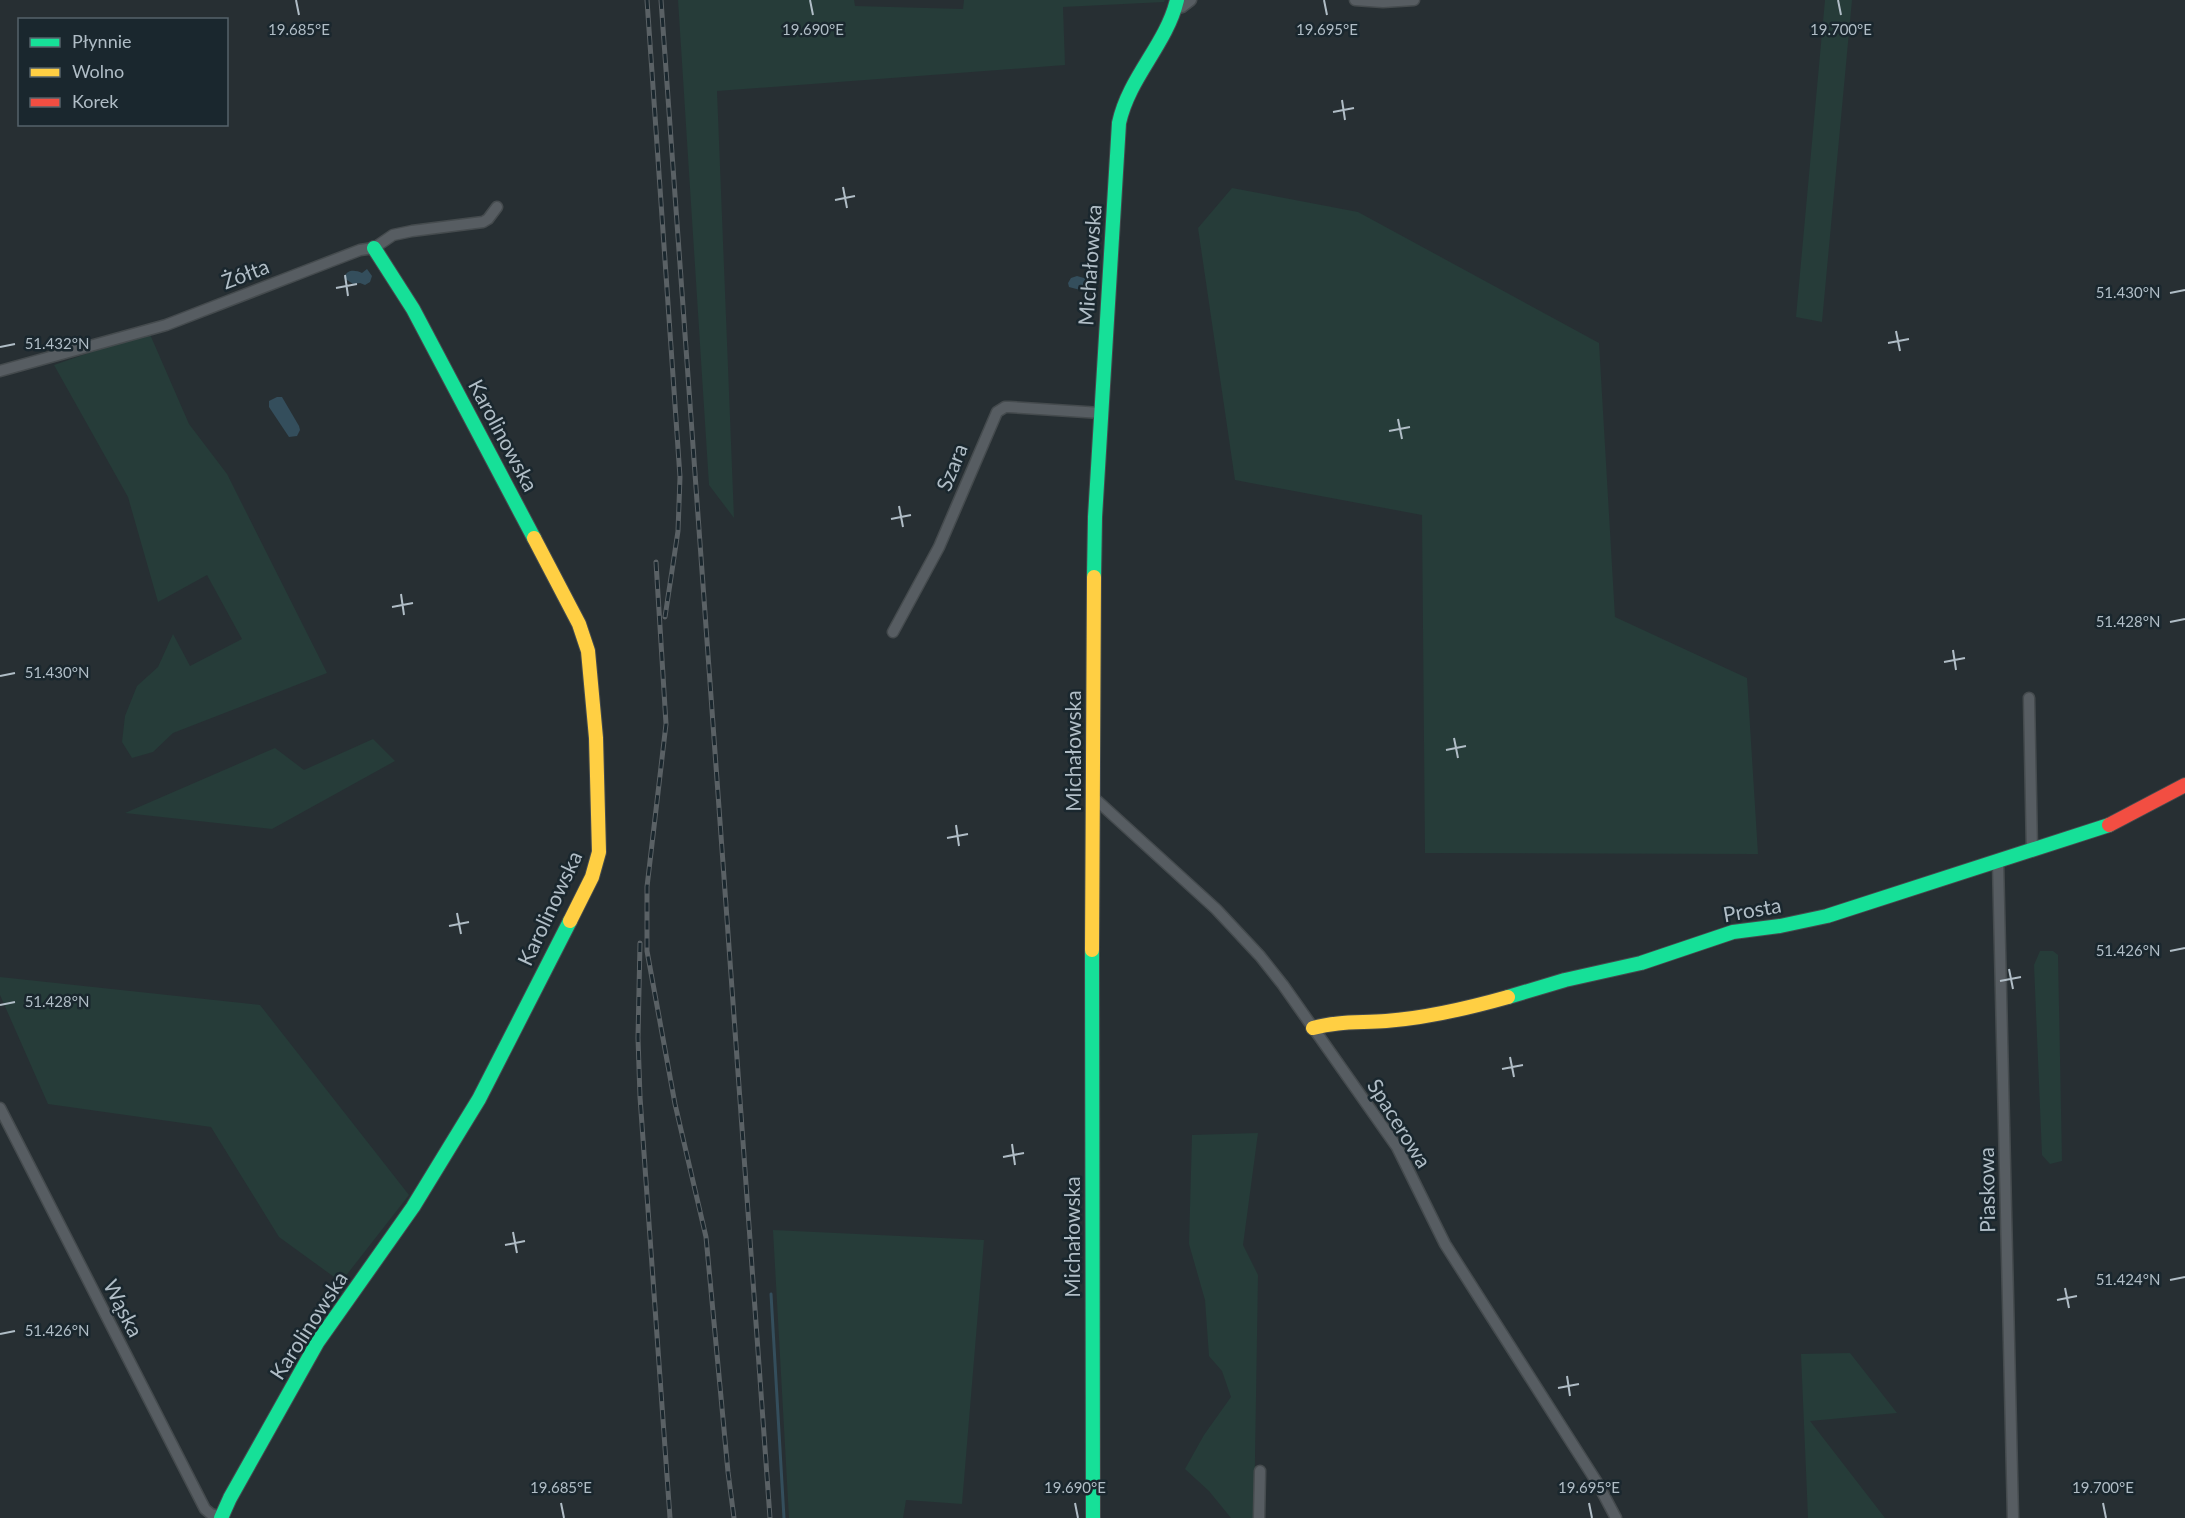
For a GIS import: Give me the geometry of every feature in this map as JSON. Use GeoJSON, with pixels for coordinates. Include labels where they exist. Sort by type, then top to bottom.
{"type":"FeatureCollection","features":[{"type":"Feature","properties":{"kind":"street"},"geometry":{"type":"LineString","coordinates":[[1176,4],[1182,7],[1191,0]]}},
{"type":"Feature","properties":{"kind":"street"},"geometry":{"type":"LineString","coordinates":[[1355,0],[1383,2],[1414,0]]}},
{"type":"Feature","properties":{"kind":"street","name":"Michałowska"},"geometry":{"type":"LineString","coordinates":[[1093,1518],[1092,796],[1095,517],[1119,123],[1123,103],[1132,83],[1171,20],[1176,4]]}},
{"type":"Feature","properties":{"kind":"street","name":"Żółta"},"geometry":{"type":"LineString","coordinates":[[0,371],[166,325],[360,250],[374,248],[403,232],[483,222],[497,207]]}},
{"type":"Feature","properties":{"kind":"street","name":"Karolinowska"},"geometry":{"type":"LineString","coordinates":[[222,1518],[234,1490],[317,1343],[413,1207],[479,1098],[592,877],[599,852],[596,738],[588,651],[579,624],[413,309],[374,248]]}},
{"type":"Feature","properties":{"kind":"street","name":"Szara"},"geometry":{"type":"LineString","coordinates":[[893,632],[939,548],[997,412],[1009,407],[1101,412]]}},
{"type":"Feature","properties":{"kind":"street"},"geometry":{"type":"LineString","coordinates":[[2029,698],[2032,851]]}},
{"type":"Feature","properties":{"kind":"street","name":"Prosta"},"geometry":{"type":"LineString","coordinates":[[1313,1028],[1331,1023],[1387,1021],[1437,1014],[1484,1004],[1565,980],[1641,963],[1732,932],[1780,926],[1827,916],[2116,822],[2185,785]]}},
{"type":"Feature","properties":{"kind":"street","name":"Spacerowa"},"geometry":{"type":"LineString","coordinates":[[1092,796],[1216,909],[1278,977],[1397,1147],[1445,1244],[1598,1484],[1616,1518]]}},
{"type":"Feature","properties":{"kind":"street","name":"Piaskowa"},"geometry":{"type":"LineString","coordinates":[[1998,862],[2013,1518]]}},
{"type":"Feature","properties":{"kind":"street","name":"Wąska"},"geometry":{"type":"LineString","coordinates":[[0,1108],[205,1509],[222,1518]]}},
{"type":"Feature","properties":{"kind":"street"},"geometry":{"type":"LineString","coordinates":[[1259,1518],[1260,1471]]}},
{"type":"Feature","properties":{"kind":"green space"},"geometry":{"type":"Polygon","coordinates":[[[678,0],[854,0],[855,6],[963,9],[964,0],[1165,0],[1164,2],[1063,7],[1065,65],[717,91],[734,518],[709,485],[678,0]]]}},
{"type":"Feature","properties":{"kind":"green space"},"geometry":{"type":"Polygon","coordinates":[[[1825,0],[1852,0],[1822,322],[1796,317],[1825,0]]]}},
{"type":"Feature","properties":{"kind":"green space"},"geometry":{"type":"Polygon","coordinates":[[[1232,188],[1358,212],[1599,343],[1615,617],[1747,678],[1758,854],[1425,853],[1422,515],[1235,480],[1198,228],[1232,188]]]}},
{"type":"Feature","properties":{"kind":"green space"},"geometry":{"type":"Polygon","coordinates":[[[149,332],[189,424],[227,474],[327,673],[173,733],[153,752],[132,758],[122,742],[125,716],[137,686],[158,667],[173,634],[190,666],[242,639],[207,575],[158,602],[128,497],[54,365],[149,332]]]}},
{"type":"Feature","properties":{"kind":"green space"},"geometry":{"type":"Polygon","coordinates":[[[373,739],[395,761],[272,829],[125,813],[275,748],[304,770],[373,739]]]}},
{"type":"Feature","properties":{"kind":"green space"},"geometry":{"type":"Polygon","coordinates":[[[2040,951],[2053,951],[2058,955],[2062,1161],[2050,1164],[2042,1155],[2034,965],[2040,951]]]}},
{"type":"Feature","properties":{"kind":"green space"},"geometry":{"type":"Polygon","coordinates":[[[0,977],[260,1005],[409,1195],[341,1282],[279,1237],[211,1127],[48,1104],[0,995],[0,977]]]}},
{"type":"Feature","properties":{"kind":"green space"},"geometry":{"type":"Polygon","coordinates":[[[1258,1133],[1243,1245],[1258,1275],[1254,1518],[1231,1518],[1209,1491],[1185,1469],[1204,1435],[1231,1397],[1222,1371],[1209,1356],[1205,1300],[1189,1244],[1192,1135],[1258,1133]]]}},
{"type":"Feature","properties":{"kind":"green space"},"geometry":{"type":"Polygon","coordinates":[[[773,1230],[984,1240],[962,1504],[906,1500],[903,1518],[789,1518],[773,1230]]]}},
{"type":"Feature","properties":{"kind":"green space"},"geometry":{"type":"Polygon","coordinates":[[[1850,1353],[1897,1413],[1810,1421],[1885,1518],[1808,1518],[1801,1354],[1850,1353]]]}},
{"type":"Feature","properties":{"kind":"water"},"geometry":{"type":"Polygon","coordinates":[[[367,269],[372,276],[370,282],[365,285],[353,284],[344,278],[349,272],[362,273],[367,269]]]}},
{"type":"Feature","properties":{"kind":"water"},"geometry":{"type":"Polygon","coordinates":[[[1077,276],[1091,280],[1092,289],[1084,291],[1069,287],[1068,283],[1071,278],[1077,276]]]}},
{"type":"Feature","properties":{"kind":"water"},"geometry":{"type":"Polygon","coordinates":[[[282,397],[299,426],[297,436],[289,437],[269,407],[269,401],[282,397]]]}},
{"type":"Feature","properties":{"kind":"waterway"},"geometry":{"type":"LineString","coordinates":[[771,1294],[784,1518]]}},
{"type":"Feature","properties":{"kind":"railway"},"geometry":{"type":"LineString","coordinates":[[647,0],[680,477],[678,531],[665,617]]}},
{"type":"Feature","properties":{"kind":"railway"},"geometry":{"type":"LineString","coordinates":[[661,0],[770,1518]]}},
{"type":"Feature","properties":{"kind":"railway"},"geometry":{"type":"LineString","coordinates":[[656,562],[666,724],[647,887],[647,951],[675,1104],[706,1237],[734,1518]]}},
{"type":"Feature","properties":{"kind":"railway"},"geometry":{"type":"LineString","coordinates":[[640,943],[638,1038],[640,1097],[670,1518]]}},
{"type":"Feature","properties":{"kind":"traffic: fast"},"geometry":{"type":"LineString","coordinates":[[1094,577],[1095,517],[1119,123],[1131,91],[1165,32],[1177,0]]}},
{"type":"Feature","properties":{"kind":"traffic: fast"},"geometry":{"type":"LineString","coordinates":[[374,248],[413,309],[534,538]]}},
{"type":"Feature","properties":{"kind":"traffic: fast"},"geometry":{"type":"LineString","coordinates":[[1508,997],[1565,980],[1641,963],[1733,932],[1780,926],[1827,916],[2109,825]]}},
{"type":"Feature","properties":{"kind":"traffic: fast"},"geometry":{"type":"LineString","coordinates":[[221,1518],[317,1343],[413,1207],[479,1099],[570,921]]}},
{"type":"Feature","properties":{"kind":"traffic: fast"},"geometry":{"type":"LineString","coordinates":[[1092,950],[1093,1518]]}},
{"type":"Feature","properties":{"kind":"traffic: slow"},"geometry":{"type":"LineString","coordinates":[[534,538],[579,624],[588,651],[596,738],[599,852],[592,877],[570,921]]}},
{"type":"Feature","properties":{"kind":"traffic: slow"},"geometry":{"type":"LineString","coordinates":[[1092,950],[1094,577]]}},
{"type":"Feature","properties":{"kind":"traffic: slow"},"geometry":{"type":"LineString","coordinates":[[1313,1028],[1340,1023],[1417,1018],[1508,997]]}},
{"type":"Feature","properties":{"kind":"traffic: jam"},"geometry":{"type":"LineString","coordinates":[[2109,825],[2185,785]]}}]}
